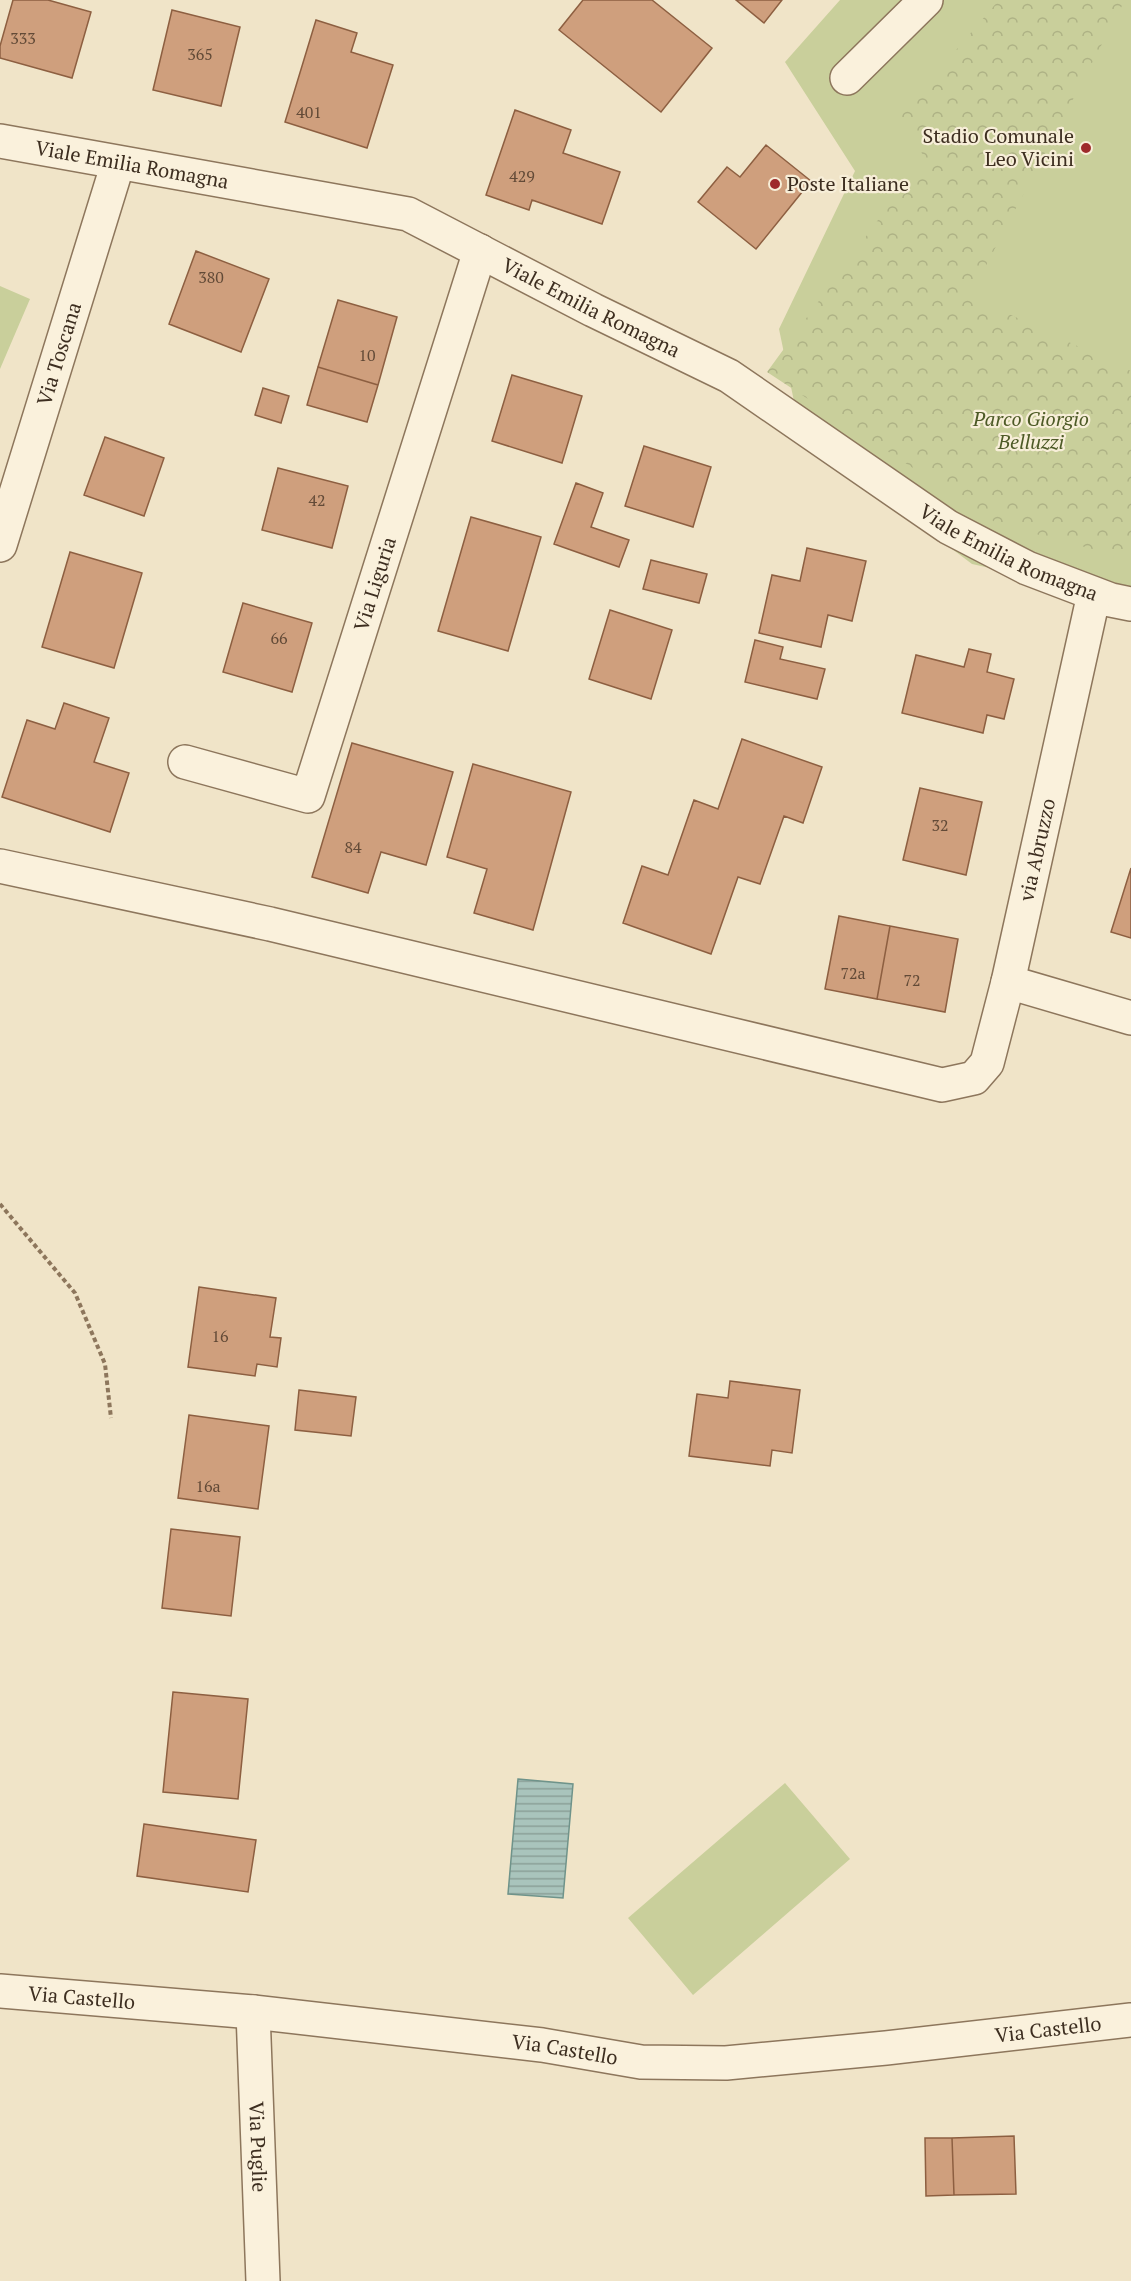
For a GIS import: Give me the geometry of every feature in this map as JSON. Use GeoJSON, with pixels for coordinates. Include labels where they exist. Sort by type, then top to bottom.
{"type":"FeatureCollection","features":[{"type":"Feature","properties":{"kind":"street"},"geometry":{"type":"LineString","coordinates":[[847,78],[926,0]]}},
{"type":"Feature","properties":{"kind":"street","name":"Viale Emilia Romagna"},"geometry":{"type":"LineString","coordinates":[[0,141],[408,214],[593,310],[729,376],[948,527],[1028,568],[1094,594],[1131,604]]}},
{"type":"Feature","properties":{"kind":"street","name":"Via Toscana"},"geometry":{"type":"LineString","coordinates":[[0,544],[118,163]]}},
{"type":"Feature","properties":{"kind":"street","name":"Via Liguria"},"geometry":{"type":"LineString","coordinates":[[185,762],[308,796],[480,251]]}},
{"type":"Feature","properties":{"kind":"street","name":"via Abruzzo"},"geometry":{"type":"LineString","coordinates":[[0,866],[270,924],[942,1085],[974,1078],[987,1063],[1008,982],[1094,594]]}},
{"type":"Feature","properties":{"kind":"street"},"geometry":{"type":"LineString","coordinates":[[1008,982],[1131,1018]]}},
{"type":"Feature","properties":{"kind":"street","name":"Via Castello"},"geometry":{"type":"LineString","coordinates":[[0,1991],[253,2012],[542,2045],[641,2062],[726,2063],[886,2048],[1131,2020]]}},
{"type":"Feature","properties":{"kind":"street","name":"Via Puglie"},"geometry":{"type":"LineString","coordinates":[[253,2012],[263,2281]]}},
{"type":"Feature","properties":{"kind":"path"},"geometry":{"type":"LineString","coordinates":[[0,1204],[75,1293],[105,1364],[111,1418]]}},
{"type":"Feature","properties":{"kind":"green space"},"geometry":{"type":"Polygon","coordinates":[[[840,0],[1131,0],[1131,592],[1101,593],[972,564],[801,435],[779,329],[855,171],[785,62],[840,0]]]}},
{"type":"Feature","properties":{"kind":"green space","name":"Parco Giorgio Belluzzi"},"geometry":{"type":"Polygon","coordinates":[[[999,0],[1125,0],[970,296],[1131,371],[1131,550],[1096,550],[998,524],[767,372],[924,157],[900,115],[999,0]]]}},
{"type":"Feature","properties":{"kind":"green space"},"geometry":{"type":"Polygon","coordinates":[[[0,286],[30,299],[0,369],[0,286]]]}},
{"type":"Feature","properties":{"kind":"green space"},"geometry":{"type":"Polygon","coordinates":[[[785,1783],[850,1859],[693,1995],[628,1918],[785,1783]]]}},
{"type":"Feature","properties":{"kind":"water"},"geometry":{"type":"Polygon","coordinates":[[[518,1779],[573,1784],[563,1898],[508,1894],[518,1779]]]}},
{"type":"Feature","properties":{"kind":"building"},"geometry":{"type":"Polygon","coordinates":[[[13,0],[48,0],[91,12],[72,78],[0,58],[0,46],[13,0]]]}},
{"type":"Feature","properties":{"kind":"building"},"geometry":{"type":"Polygon","coordinates":[[[583,0],[652,0],[712,48],[661,112],[559,30],[583,0]]]}},
{"type":"Feature","properties":{"kind":"building"},"geometry":{"type":"Polygon","coordinates":[[[736,0],[782,0],[764,23],[736,0]]]}},
{"type":"Feature","properties":{"kind":"building"},"geometry":{"type":"Polygon","coordinates":[[[172,10],[240,27],[221,106],[153,90],[172,10]]]}},
{"type":"Feature","properties":{"kind":"building"},"geometry":{"type":"Polygon","coordinates":[[[316,20],[357,33],[351,52],[393,65],[367,148],[285,122],[316,20]]]}},
{"type":"Feature","properties":{"kind":"building"},"geometry":{"type":"Polygon","coordinates":[[[515,110],[571,130],[563,153],[620,172],[602,224],[532,200],[529,210],[486,195],[515,110]]]}},
{"type":"Feature","properties":{"kind":"building"},"geometry":{"type":"Polygon","coordinates":[[[766,145],[811,181],[756,249],[698,202],[727,167],[740,177],[766,145]]]}},
{"type":"Feature","properties":{"kind":"building"},"geometry":{"type":"Polygon","coordinates":[[[196,251],[269,279],[241,352],[169,324],[196,251]]]}},
{"type":"Feature","properties":{"kind":"building"},"geometry":{"type":"Polygon","coordinates":[[[338,300],[397,317],[378,385],[318,367],[338,300]]]}},
{"type":"Feature","properties":{"kind":"building"},"geometry":{"type":"Polygon","coordinates":[[[318,367],[378,385],[367,422],[307,405],[318,367]]]}},
{"type":"Feature","properties":{"kind":"building"},"geometry":{"type":"Polygon","coordinates":[[[512,375],[582,396],[562,463],[492,441],[512,375]]]}},
{"type":"Feature","properties":{"kind":"building"},"geometry":{"type":"Polygon","coordinates":[[[263,388],[289,396],[281,423],[255,415],[263,388]]]}},
{"type":"Feature","properties":{"kind":"building"},"geometry":{"type":"Polygon","coordinates":[[[105,437],[164,458],[144,516],[84,495],[105,437]]]}},
{"type":"Feature","properties":{"kind":"building"},"geometry":{"type":"Polygon","coordinates":[[[644,446],[711,467],[693,527],[625,506],[644,446]]]}},
{"type":"Feature","properties":{"kind":"building"},"geometry":{"type":"Polygon","coordinates":[[[278,468],[348,486],[332,548],[262,530],[278,468]]]}},
{"type":"Feature","properties":{"kind":"building"},"geometry":{"type":"Polygon","coordinates":[[[576,483],[603,493],[591,527],[629,540],[619,567],[554,544],[576,483]]]}},
{"type":"Feature","properties":{"kind":"building"},"geometry":{"type":"Polygon","coordinates":[[[471,517],[541,537],[508,651],[438,631],[471,517]]]}},
{"type":"Feature","properties":{"kind":"building"},"geometry":{"type":"Polygon","coordinates":[[[807,548],[866,561],[852,621],[828,615],[821,647],[759,633],[772,575],[800,581],[807,548]]]}},
{"type":"Feature","properties":{"kind":"building"},"geometry":{"type":"Polygon","coordinates":[[[70,552],[142,573],[114,668],[42,647],[70,552]]]}},
{"type":"Feature","properties":{"kind":"building"},"geometry":{"type":"Polygon","coordinates":[[[651,560],[707,574],[699,603],[643,589],[651,560]]]}},
{"type":"Feature","properties":{"kind":"building"},"geometry":{"type":"Polygon","coordinates":[[[243,603],[312,623],[292,692],[223,672],[243,603]]]}},
{"type":"Feature","properties":{"kind":"building"},"geometry":{"type":"Polygon","coordinates":[[[610,610],[672,630],[651,699],[589,679],[610,610]]]}},
{"type":"Feature","properties":{"kind":"building"},"geometry":{"type":"Polygon","coordinates":[[[755,640],[783,647],[780,659],[825,669],[817,699],[745,682],[755,640]]]}},
{"type":"Feature","properties":{"kind":"building"},"geometry":{"type":"Polygon","coordinates":[[[969,649],[991,654],[987,672],[1014,679],[1004,719],[987,715],[983,733],[902,713],[916,655],[964,667],[969,649]]]}},
{"type":"Feature","properties":{"kind":"building"},"geometry":{"type":"Polygon","coordinates":[[[64,703],[109,718],[94,762],[129,773],[110,832],[2,797],[27,720],[55,729],[64,703]]]}},
{"type":"Feature","properties":{"kind":"building"},"geometry":{"type":"Polygon","coordinates":[[[742,739],[822,767],[803,823],[784,816],[760,884],[738,877],[711,954],[623,923],[642,866],[668,875],[694,800],[718,809],[742,739]]]}},
{"type":"Feature","properties":{"kind":"building"},"geometry":{"type":"Polygon","coordinates":[[[352,743],[453,772],[426,865],[381,852],[368,893],[312,877],[352,743]]]}},
{"type":"Feature","properties":{"kind":"building"},"geometry":{"type":"Polygon","coordinates":[[[473,764],[571,792],[533,930],[474,913],[487,869],[447,857],[473,764]]]}},
{"type":"Feature","properties":{"kind":"building"},"geometry":{"type":"Polygon","coordinates":[[[920,788],[982,802],[966,875],[903,860],[920,788]]]}},
{"type":"Feature","properties":{"kind":"building"},"geometry":{"type":"Polygon","coordinates":[[[1131,868],[1131,938],[1111,932],[1131,868]]]}},
{"type":"Feature","properties":{"kind":"building"},"geometry":{"type":"Polygon","coordinates":[[[839,916],[890,926],[877,999],[825,989],[839,916]]]}},
{"type":"Feature","properties":{"kind":"building"},"geometry":{"type":"Polygon","coordinates":[[[890,926],[958,939],[945,1012],[877,999],[890,926]]]}},
{"type":"Feature","properties":{"kind":"building"},"geometry":{"type":"Polygon","coordinates":[[[199,1287],[276,1298],[270,1337],[281,1338],[277,1367],[257,1364],[255,1376],[188,1367],[199,1287]]]}},
{"type":"Feature","properties":{"kind":"building"},"geometry":{"type":"Polygon","coordinates":[[[730,1381],[800,1390],[792,1453],[772,1450],[770,1466],[689,1456],[697,1394],[728,1398],[730,1381]]]}},
{"type":"Feature","properties":{"kind":"building"},"geometry":{"type":"Polygon","coordinates":[[[299,1390],[356,1397],[351,1436],[295,1430],[299,1390]]]}},
{"type":"Feature","properties":{"kind":"building"},"geometry":{"type":"Polygon","coordinates":[[[189,1415],[269,1426],[258,1509],[178,1498],[189,1415]]]}},
{"type":"Feature","properties":{"kind":"building"},"geometry":{"type":"Polygon","coordinates":[[[171,1529],[240,1537],[231,1616],[162,1608],[171,1529]]]}},
{"type":"Feature","properties":{"kind":"building"},"geometry":{"type":"Polygon","coordinates":[[[173,1692],[248,1699],[238,1799],[163,1792],[173,1692]]]}},
{"type":"Feature","properties":{"kind":"building"},"geometry":{"type":"Polygon","coordinates":[[[144,1824],[256,1840],[248,1892],[137,1876],[144,1824]]]}},
{"type":"Feature","properties":{"kind":"building"},"geometry":{"type":"Polygon","coordinates":[[[1014,2136],[1016,2194],[954,2195],[952,2138],[1014,2136]]]}},
{"type":"Feature","properties":{"kind":"building"},"geometry":{"type":"Polygon","coordinates":[[[925,2138],[952,2138],[954,2195],[926,2196],[925,2138]]]}},
{"type":"Feature","properties":{"kind":"place","name":"Stadio Comunale Leo Vicini"},"geometry":{"type":"Point","coordinates":[1086,148]}},
{"type":"Feature","properties":{"kind":"place","name":"Poste Italiane"},"geometry":{"type":"Point","coordinates":[775,184]}}]}
